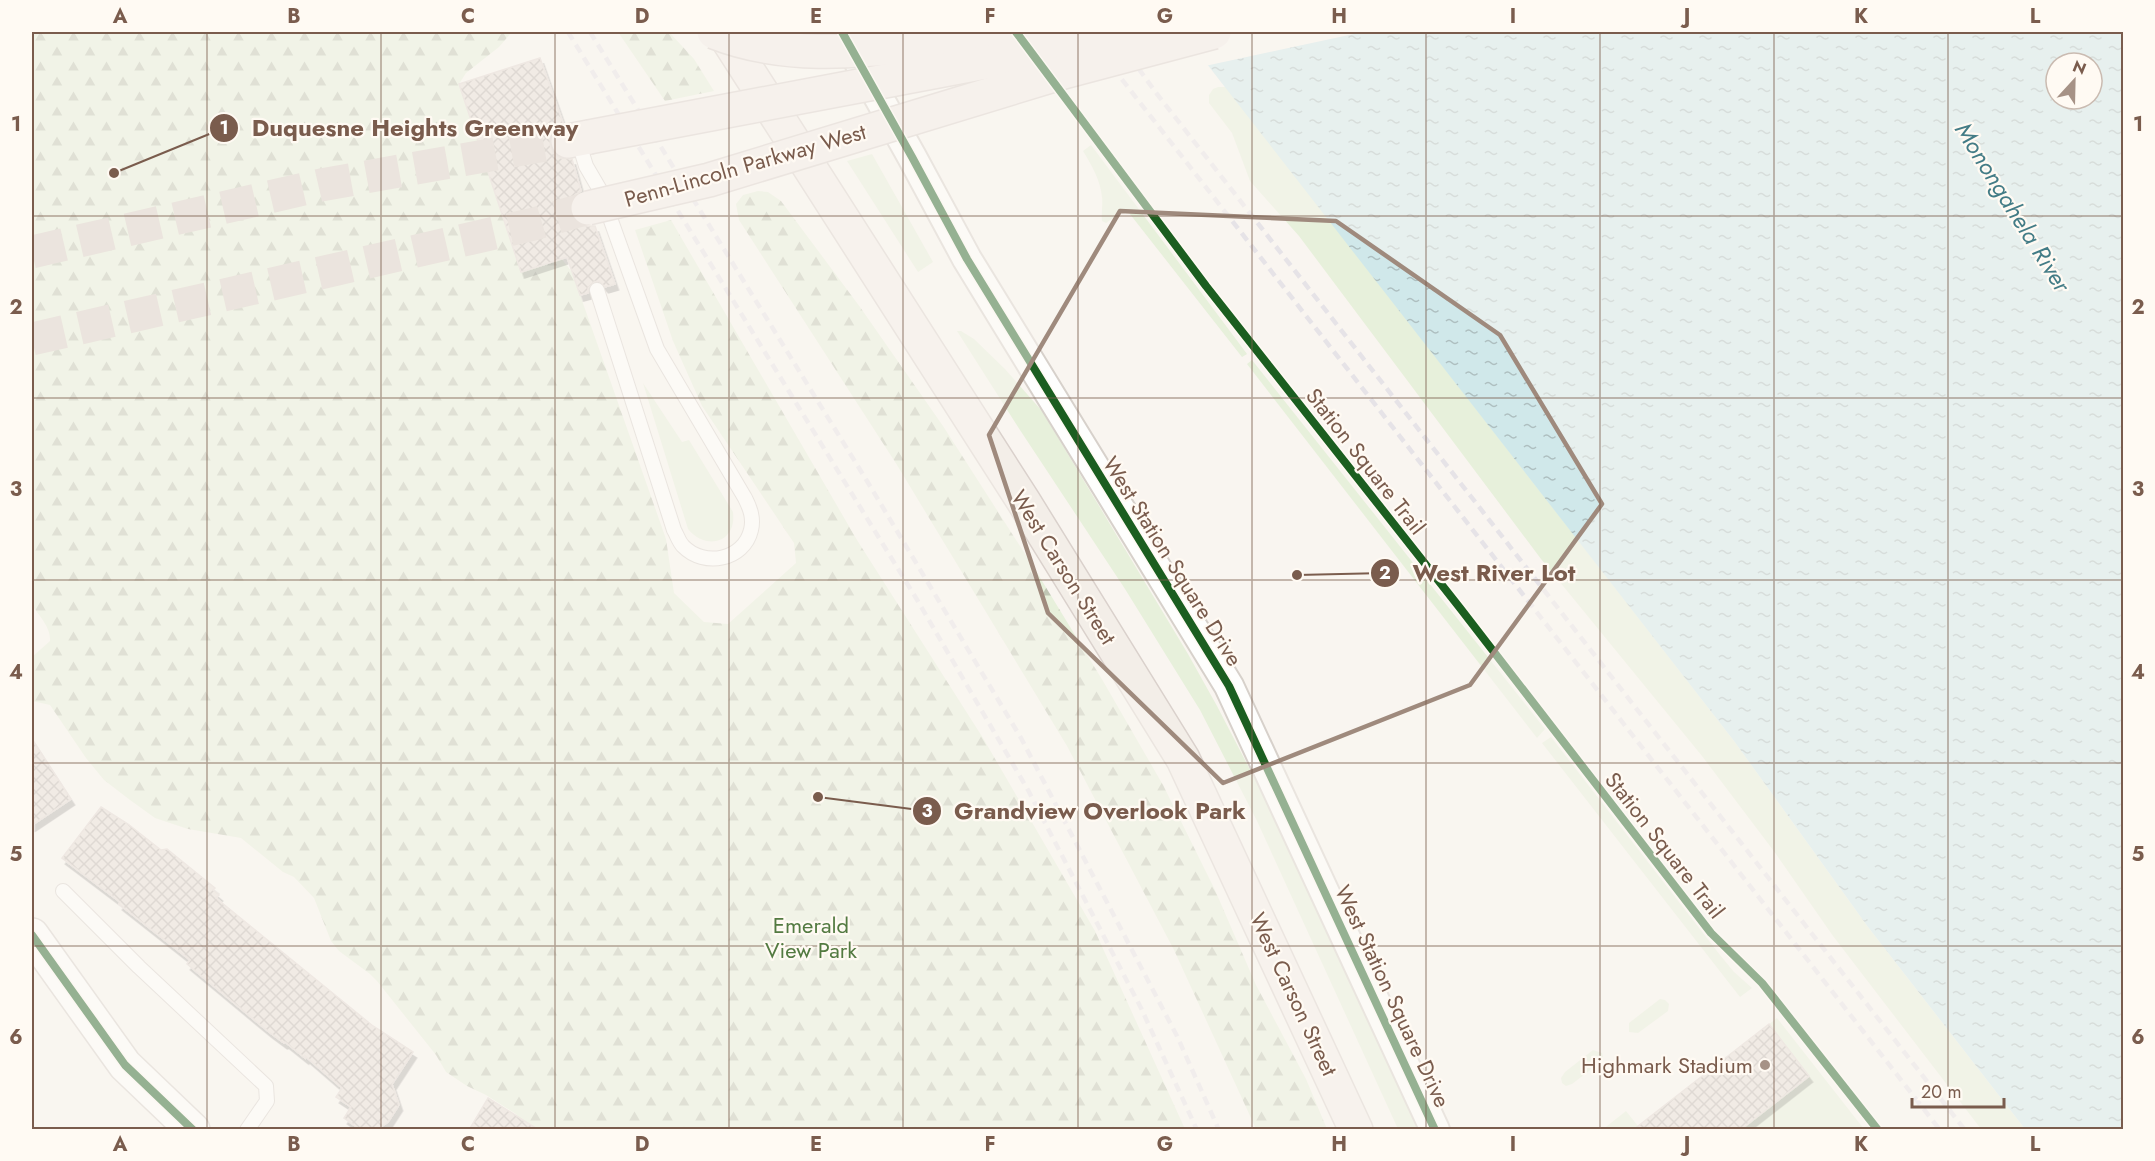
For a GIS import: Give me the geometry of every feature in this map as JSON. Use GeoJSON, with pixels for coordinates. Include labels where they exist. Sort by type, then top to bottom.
{"type":"FeatureCollection","features":[{"type":"Feature","properties":{"kind":"highway"},"geometry":{"type":"LineString","coordinates":[[714,32],[758,46],[803,52],[890,49],[970,40],[1162,32]]}},
{"type":"Feature","properties":{"kind":"highway","name":"Penn-Lincoln Parkway West"},"geometry":{"type":"LineString","coordinates":[[578,139],[975,64],[1069,50],[1156,32]]}},
{"type":"Feature","properties":{"kind":"highway","name":"Penn-Lincoln Parkway West"},"geometry":{"type":"LineString","coordinates":[[588,208],[709,180],[1066,71],[1214,32]]}},
{"type":"Feature","properties":{"kind":"main road","name":"West Carson Street"},"geometry":{"type":"LineString","coordinates":[[723,32],[1024,502],[1183,759],[1356,1130]]}},
{"type":"Feature","properties":{"kind":"street","name":"West Station Square Drive"},"geometry":{"type":"LineString","coordinates":[[842,32],[967,259],[1228,686],[1435,1130]]}},
{"type":"Feature","properties":{"kind":"street"},"geometry":{"type":"LineString","coordinates":[[32,935],[125,1065],[193,1130]]}},
{"type":"Feature","properties":{"kind":"lane"},"geometry":{"type":"LineString","coordinates":[[578,139],[586,166],[600,190],[657,349],[745,498],[752,514],[751,531],[742,545],[730,555],[713,560],[697,556],[683,546],[674,530],[597,290]]}},
{"type":"Feature","properties":{"kind":"lane"},"geometry":{"type":"LineString","coordinates":[[63,891],[139,967],[266,1086],[267,1101],[247,1130]]}},
{"type":"Feature","properties":{"kind":"highlighted area"},"geometry":{"type":"Polygon","coordinates":[[[1120,211],[1336,221],[1500,335],[1602,504],[1470,685],[1223,783],[1048,613],[989,435],[1120,211]]]}},
{"type":"Feature","properties":{"kind":"green space","name":"Emerald View Park"},"geometry":{"type":"Polygon","coordinates":[[[32,32],[512,32],[499,47],[466,73],[459,84],[521,271],[561,258],[572,272],[666,539],[674,593],[704,622],[728,624],[796,563],[794,543],[702,406],[673,341],[635,230],[671,220],[857,540],[983,738],[1095,931],[1185,1129],[511,1129],[518,1117],[516,1114],[446,1072],[436,1055],[377,981],[339,951],[331,941],[314,898],[294,877],[283,872],[241,838],[188,829],[155,818],[104,780],[50,705],[32,701],[32,657],[50,641],[50,636],[47,626],[32,605],[32,32]]]}},
{"type":"Feature","properties":{"kind":"green space"},"geometry":{"type":"Polygon","coordinates":[[[618,32],[669,32],[694,59],[714,91],[665,101],[618,32]]]}},
{"type":"Feature","properties":{"kind":"green space"},"geometry":{"type":"Polygon","coordinates":[[[1226,87],[1734,741],[1868,927],[2025,1129],[1981,1129],[1833,936],[1776,854],[1702,756],[1541,559],[1299,236],[1250,181],[1232,133],[1209,103],[1209,95],[1213,89],[1226,87]]]}},
{"type":"Feature","properties":{"kind":"green space"},"geometry":{"type":"Polygon","coordinates":[[[1091,145],[1247,354],[1242,357],[1126,209],[1106,223],[1102,221],[1099,184],[1083,151],[1091,145]]]}},
{"type":"Feature","properties":{"kind":"green space"},"geometry":{"type":"Polygon","coordinates":[[[872,154],[933,262],[918,272],[847,161],[872,154]]]}},
{"type":"Feature","properties":{"kind":"green space"},"geometry":{"type":"Polygon","coordinates":[[[758,191],[768,192],[781,201],[860,307],[943,426],[1103,681],[1163,785],[1215,890],[1256,985],[1306,1079],[1327,1129],[1256,1129],[1174,950],[1067,746],[897,465],[739,220],[736,204],[743,195],[758,191]]]}},
{"type":"Feature","properties":{"kind":"green space"},"geometry":{"type":"Polygon","coordinates":[[[957,331],[974,339],[1005,369],[1042,411],[1188,654],[1273,814],[1419,1129],[1398,1129],[1257,821],[1200,710],[1125,589],[957,331]]]}},
{"type":"Feature","properties":{"kind":"green space"},"geometry":{"type":"Polygon","coordinates":[[[1252,360],[1545,729],[1537,738],[1247,364],[1252,360]]]}},
{"type":"Feature","properties":{"kind":"green space"},"geometry":{"type":"Polygon","coordinates":[[[643,383],[682,442],[689,440],[733,512],[733,523],[725,537],[719,540],[703,540],[688,529],[643,383]]]}},
{"type":"Feature","properties":{"kind":"green space"},"geometry":{"type":"Polygon","coordinates":[[[1551,737],[1720,955],[1752,988],[1740,997],[1542,743],[1551,737]]]}},
{"type":"Feature","properties":{"kind":"green space"},"geometry":{"type":"Polygon","coordinates":[[[1660,999],[1669,1004],[1668,1011],[1638,1033],[1629,1032],[1629,1023],[1660,999]]]}},
{"type":"Feature","properties":{"kind":"green space","name":"Highmark Stadium"},"geometry":{"type":"Polygon","coordinates":[[[1777,1018],[1864,1129],[1602,1130],[1626,1111],[1638,1126],[1777,1018]]]}},
{"type":"Feature","properties":{"kind":"green space"},"geometry":{"type":"Polygon","coordinates":[[[1593,1050],[1602,1053],[1602,1061],[1572,1084],[1566,1086],[1562,1083],[1561,1078],[1565,1072],[1593,1050]]]}},
{"type":"Feature","properties":{"kind":"water","name":"Monongahela River"},"geometry":{"type":"Polygon","coordinates":[[[1182,32],[2123,32],[2123,1129],[2025,1129],[1868,927],[1734,741],[1182,32]]]}},
{"type":"Feature","properties":{"kind":"pier"},"geometry":{"type":"Polygon","coordinates":[[[1179,32],[1363,32],[1205,66],[1179,32]]]}},
{"type":"Feature","properties":{"kind":"building"},"geometry":{"type":"Polygon","coordinates":[[[540,58],[563,123],[555,127],[551,134],[550,145],[554,154],[561,158],[572,159],[581,191],[570,202],[570,213],[582,226],[595,226],[615,284],[605,287],[599,281],[594,282],[588,288],[588,293],[580,295],[567,257],[521,272],[459,84],[540,58]]]}},
{"type":"Feature","properties":{"kind":"building"},"geometry":{"type":"Polygon","coordinates":[[[32,739],[71,799],[32,825],[32,739]]]}},
{"type":"Feature","properties":{"kind":"building"},"geometry":{"type":"Polygon","coordinates":[[[101,807],[128,824],[161,850],[167,849],[215,888],[213,890],[219,895],[216,898],[373,1026],[413,1052],[392,1084],[399,1105],[388,1122],[376,1130],[361,1130],[344,1118],[351,1107],[336,1097],[342,1088],[305,1056],[305,1058],[269,1032],[187,964],[190,960],[62,858],[101,807]]]}},
{"type":"Feature","properties":{"kind":"building","name":"Highmark Stadium"},"geometry":{"type":"Polygon","coordinates":[[[1769,1024],[1809,1076],[1740,1130],[1633,1130],[1769,1024]]]}},
{"type":"Feature","properties":{"kind":"building"},"geometry":{"type":"Polygon","coordinates":[[[488,1098],[539,1130],[469,1130],[488,1098]]]}},
{"type":"Feature","properties":{"kind":"tunnel"},"geometry":{"type":"LineString","coordinates":[[32,252],[321,185],[568,141]]}},
{"type":"Feature","properties":{"kind":"tunnel"},"geometry":{"type":"LineString","coordinates":[[32,339],[534,224],[588,208]]}},
{"type":"Feature","properties":{"kind":"railway"},"geometry":{"type":"LineString","coordinates":[[568,32],[916,598],[1028,790],[1141,1008],[1197,1130]]}},
{"type":"Feature","properties":{"kind":"railway"},"geometry":{"type":"LineString","coordinates":[[590,32],[867,481],[1021,738],[1177,1036],[1219,1130]]}},
{"type":"Feature","properties":{"kind":"railway"},"geometry":{"type":"LineString","coordinates":[[1085,32],[1940,1130]]}},
{"type":"Feature","properties":{"kind":"railway"},"geometry":{"type":"LineString","coordinates":[[1112,32],[1157,94],[1965,1130]]}},
{"type":"Feature","properties":{"kind":"cycle path"},"geometry":{"type":"LineString","coordinates":[[842,32],[967,259],[1229,686],[1435,1130]]}},
{"type":"Feature","properties":{"kind":"cycle path","name":"Station Square Trail"},"geometry":{"type":"LineString","coordinates":[[1016,32],[1206,286],[1460,608],[1711,933],[1762,983],[1878,1130]]}},
{"type":"Feature","properties":{"kind":"cycle path"},"geometry":{"type":"LineString","coordinates":[[32,935],[125,1065],[193,1130]]}},
{"type":"Feature","properties":{"kind":"place","name":"Duquesne Heights Greenway"},"geometry":{"type":"Point","coordinates":[114,173]}},
{"type":"Feature","properties":{"kind":"place","name":"West River Lot"},"geometry":{"type":"Point","coordinates":[1297,575]}},
{"type":"Feature","properties":{"kind":"place","name":"Grandview Overlook Park"},"geometry":{"type":"Point","coordinates":[818,797]}},
{"type":"Feature","properties":{"kind":"place","name":"Highmark Stadium"},"geometry":{"type":"Point","coordinates":[1765,1065]}}]}
